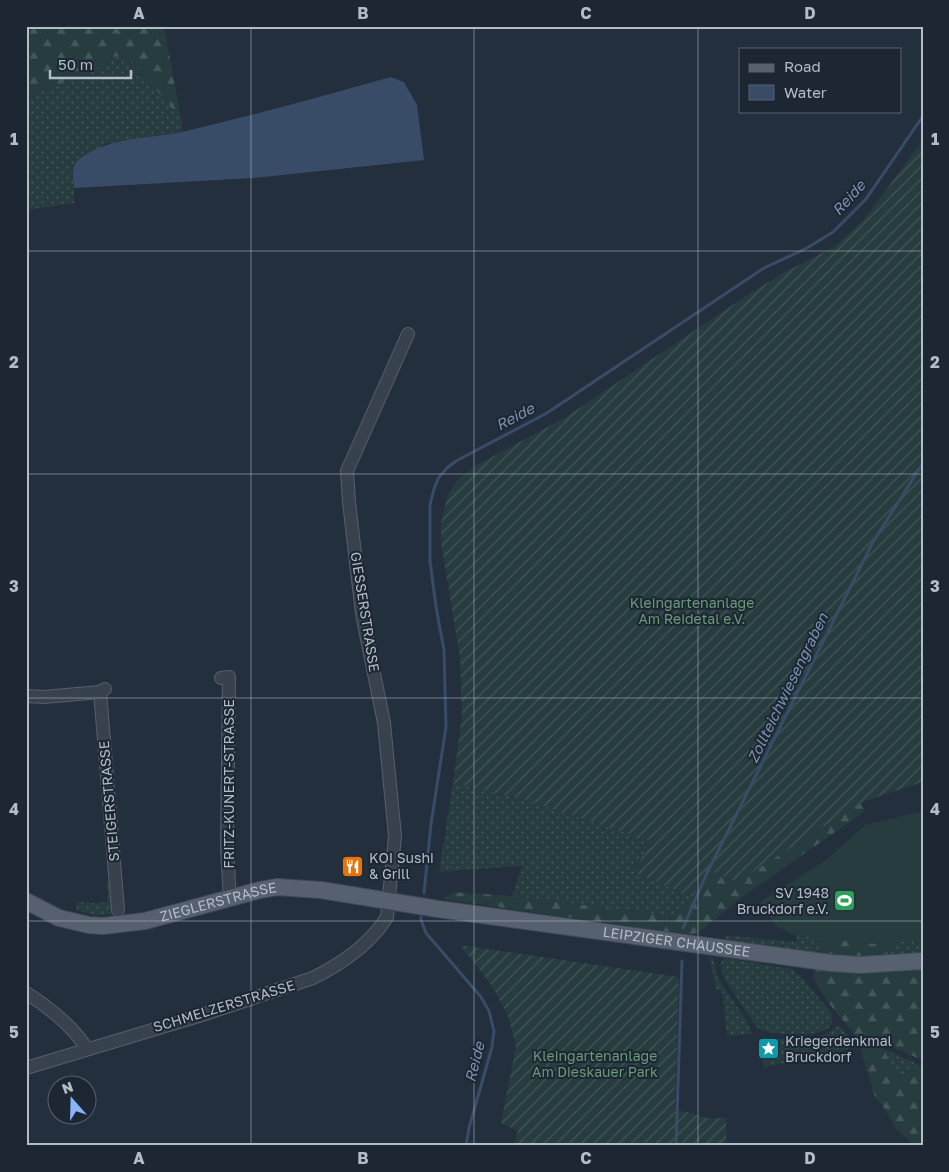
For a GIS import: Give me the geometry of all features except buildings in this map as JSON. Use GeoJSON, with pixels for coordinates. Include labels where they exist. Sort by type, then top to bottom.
{"type":"FeatureCollection","features":[{"type":"Feature","properties":{"kind":"main road","name":"ZIEGLERSTRASSE"},"geometry":{"type":"LineString","coordinates":[[26,901],[59,918],[89,925],[103,926],[145,921],[260,890],[291,887],[414,905]]}},
{"type":"Feature","properties":{"kind":"main road","name":"LEIPZIGER CHAUSSEE"},"geometry":{"type":"LineString","coordinates":[[414,905],[831,963],[860,965],[922,961]]}},
{"type":"Feature","properties":{"kind":"street","name":"GIESSERSTRASSE"},"geometry":{"type":"LineString","coordinates":[[388,900],[396,836],[384,723],[362,614],[347,471],[388,375],[408,334]]}},
{"type":"Feature","properties":{"kind":"street","name":"FRITZ-KUNERT-STRASSE"},"geometry":{"type":"LineString","coordinates":[[222,678],[229,677],[227,848],[230,899]]}},
{"type":"Feature","properties":{"kind":"street","name":"STEIGERSTRASSE"},"geometry":{"type":"LineString","coordinates":[[26,696],[44,697],[103,690],[118,910]]}},
{"type":"Feature","properties":{"kind":"street","name":"SCHMELZERSTRASSE"},"geometry":{"type":"LineString","coordinates":[[26,1068],[86,1048],[202,1015],[313,978],[325,972],[357,949],[380,928],[387,917],[388,900]]}},
{"type":"Feature","properties":{"kind":"street"},"geometry":{"type":"LineString","coordinates":[[26,992],[39,1000],[81,1038],[86,1048]]}},
{"type":"Feature","properties":{"kind":"green space"},"geometry":{"type":"Polygon","coordinates":[[[26,26],[164,26],[181,119],[132,62],[122,55],[110,58],[101,66],[26,98],[26,26]]]}},
{"type":"Feature","properties":{"kind":"green space"},"geometry":{"type":"Polygon","coordinates":[[[122,55],[132,62],[181,119],[183,131],[105,144],[72,170],[75,203],[26,210],[26,98],[101,66],[110,58],[122,55]]]}},
{"type":"Feature","properties":{"kind":"green space","name":"Kleingartenanlage Am Reidetal e.V."},"geometry":{"type":"Polygon","coordinates":[[[923,140],[923,782],[862,802],[737,882],[706,869],[693,897],[634,872],[650,841],[526,800],[453,783],[462,716],[460,658],[441,542],[441,523],[448,494],[457,481],[475,466],[566,417],[749,294],[785,272],[834,247],[863,221],[923,140]]]}},
{"type":"Feature","properties":{"kind":"green space"},"geometry":{"type":"Polygon","coordinates":[[[453,783],[526,800],[650,841],[634,872],[693,897],[670,916],[512,896],[522,866],[439,872],[453,783]]]}},
{"type":"Feature","properties":{"kind":"green space"},"geometry":{"type":"Polygon","coordinates":[[[862,802],[864,812],[745,895],[700,931],[692,935],[443,899],[453,892],[512,896],[670,916],[693,897],[706,869],[737,882],[862,802]]]}},
{"type":"Feature","properties":{"kind":"green space"},"geometry":{"type":"Polygon","coordinates":[[[923,811],[923,937],[888,945],[797,936],[776,926],[760,902],[826,860],[865,825],[923,811]]]}},
{"type":"Feature","properties":{"kind":"green space"},"geometry":{"type":"Polygon","coordinates":[[[107,881],[111,881],[112,915],[94,915],[76,910],[77,902],[108,902],[107,881]]]}},
{"type":"Feature","properties":{"kind":"green space"},"geometry":{"type":"Polygon","coordinates":[[[724,935],[796,942],[797,936],[823,938],[820,955],[725,941],[724,935]]]}},
{"type":"Feature","properties":{"kind":"green space"},"geometry":{"type":"Polygon","coordinates":[[[923,937],[923,954],[889,956],[888,945],[923,937]]]}},
{"type":"Feature","properties":{"kind":"green space"},"geometry":{"type":"Polygon","coordinates":[[[823,938],[888,945],[889,956],[857,958],[820,955],[823,938]]]}},
{"type":"Feature","properties":{"kind":"green space","name":"Kleingartenanlage Am Dieskauer Park"},"geometry":{"type":"Polygon","coordinates":[[[460,945],[679,977],[675,1109],[708,1118],[726,1118],[727,1146],[513,1146],[518,1131],[501,1123],[516,1046],[508,1016],[492,986],[460,945]]]}},
{"type":"Feature","properties":{"kind":"green space"},"geometry":{"type":"Polygon","coordinates":[[[709,955],[715,962],[717,976],[747,1021],[752,1034],[727,1036],[722,991],[716,989],[709,955]]]}},
{"type":"Feature","properties":{"kind":"green space"},"geometry":{"type":"Polygon","coordinates":[[[724,958],[792,969],[804,980],[831,1013],[831,1025],[826,1030],[817,1033],[796,1035],[773,1033],[757,1028],[724,978],[720,963],[724,958]]]}},
{"type":"Feature","properties":{"kind":"green space"},"geometry":{"type":"Polygon","coordinates":[[[923,966],[923,1059],[883,1043],[857,1038],[826,999],[813,974],[817,969],[923,966]]]}},
{"type":"Feature","properties":{"kind":"green space"},"geometry":{"type":"Polygon","coordinates":[[[838,1026],[841,1027],[853,1042],[847,1050],[764,1067],[762,1055],[763,1041],[766,1039],[805,1040],[826,1034],[838,1026]]]}},
{"type":"Feature","properties":{"kind":"green space"},"geometry":{"type":"Polygon","coordinates":[[[866,1045],[884,1049],[894,1072],[899,1076],[923,1065],[923,1146],[915,1146],[896,1129],[875,1097],[861,1051],[862,1046],[866,1045]]]}},
{"type":"Feature","properties":{"kind":"green space"},"geometry":{"type":"Polygon","coordinates":[[[884,1049],[920,1065],[915,1070],[899,1076],[894,1072],[884,1049]]]}},
{"type":"Feature","properties":{"kind":"water"},"geometry":{"type":"Polygon","coordinates":[[[391,77],[404,82],[417,105],[424,160],[253,178],[74,188],[73,172],[75,164],[81,158],[105,146],[132,139],[173,134],[212,125],[391,77]]]}},
{"type":"Feature","properties":{"kind":"waterway","name":"Reide"},"geometry":{"type":"LineString","coordinates":[[424,893],[431,824],[446,727],[444,650],[430,561],[430,505],[439,477],[456,461],[547,413],[764,268],[807,248],[833,232],[866,199],[923,116]]}},
{"type":"Feature","properties":{"kind":"waterway","name":"Zollteichwiesengraben"},"geometry":{"type":"LineString","coordinates":[[683,928],[706,875],[873,542],[923,463]]}},
{"type":"Feature","properties":{"kind":"waterway","name":"Reide"},"geometry":{"type":"LineString","coordinates":[[421,917],[426,933],[481,997],[489,1011],[494,1031],[492,1047],[469,1128],[466,1146]]}},
{"type":"Feature","properties":{"kind":"waterway","name":"Zollteichwiesengraben"},"geometry":{"type":"LineString","coordinates":[[676,1146],[682,961]]}},
{"type":"Feature","properties":{"kind":"place","name":"KOI Sushi & Grill"},"geometry":{"type":"Point","coordinates":[353,866]}},
{"type":"Feature","properties":{"kind":"place","name":"SV 1948 Bruckdorf e.V."},"geometry":{"type":"Point","coordinates":[845,901]}},
{"type":"Feature","properties":{"kind":"place","name":"Kriegerdenkmal Bruckdorf"},"geometry":{"type":"Point","coordinates":[769,1049]}}]}
